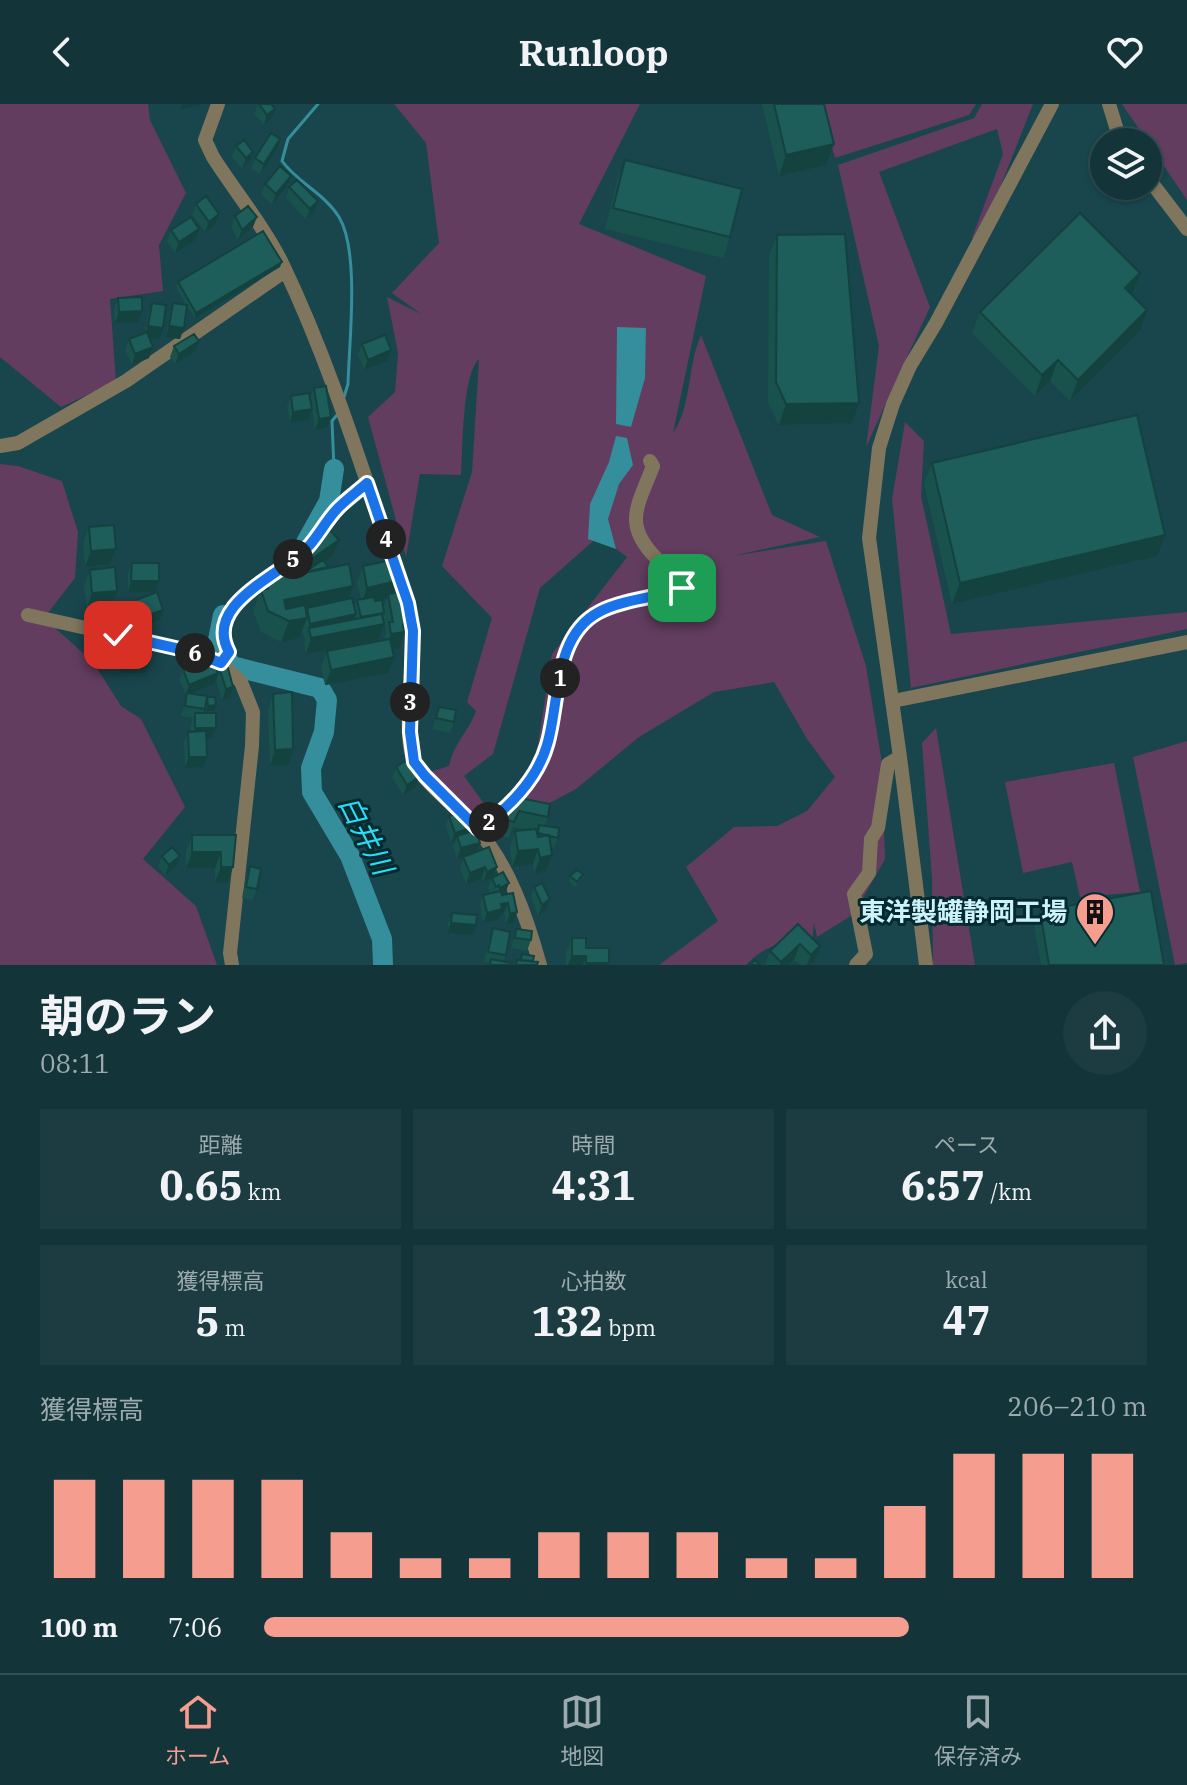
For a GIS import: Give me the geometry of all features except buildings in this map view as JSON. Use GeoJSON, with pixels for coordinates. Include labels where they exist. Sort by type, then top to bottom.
{"type":"FeatureCollection","features":[{"type":"Feature","properties":{"kind":"street"},"geometry":{"type":"LineString","coordinates":[[218,104],[205,140],[285,271],[317,340],[408,603],[413,631],[410,732],[414,762],[478,829],[506,874],[523,912],[540,965]]}},
{"type":"Feature","properties":{"kind":"street"},"geometry":{"type":"LineString","coordinates":[[926,965],[869,538],[879,448],[893,404],[910,366],[1052,104]]}},
{"type":"Feature","properties":{"kind":"street"},"geometry":{"type":"LineString","coordinates":[[1109,104],[1116,128]]}},
{"type":"Feature","properties":{"kind":"street"},"geometry":{"type":"LineString","coordinates":[[1162,196],[1187,229]]}},
{"type":"Feature","properties":{"kind":"street"},"geometry":{"type":"LineString","coordinates":[[0,446],[18,443],[126,381],[285,271]]}},
{"type":"Feature","properties":{"kind":"street"},"geometry":{"type":"LineString","coordinates":[[478,829],[495,818],[525,786],[539,764],[547,746],[563,665],[571,639],[582,624],[601,611],[682,588],[679,580],[648,550],[635,529],[636,514],[653,466],[650,461]]}},
{"type":"Feature","properties":{"kind":"street"},"geometry":{"type":"LineString","coordinates":[[232,965],[230,953],[253,712],[241,682],[225,657],[226,621],[235,603],[306,549],[337,509],[367,483]]}},
{"type":"Feature","properties":{"kind":"street"},"geometry":{"type":"LineString","coordinates":[[28,615],[225,657]]}},
{"type":"Feature","properties":{"kind":"street"},"geometry":{"type":"LineString","coordinates":[[893,701],[1187,642]]}},
{"type":"Feature","properties":{"kind":"street"},"geometry":{"type":"LineString","coordinates":[[856,965],[866,954],[854,894],[869,873],[871,839],[878,828],[888,764],[900,757]]}},
{"type":"Feature","properties":{"kind":"shaded area"},"geometry":{"type":"Polygon","coordinates":[[[0,104],[148,104],[150,120],[186,193],[159,245],[163,291],[110,299],[116,382],[61,407],[0,357],[0,104]]]}},
{"type":"Feature","properties":{"kind":"shaded area"},"geometry":{"type":"Polygon","coordinates":[[[394,104],[640,104],[579,224],[706,276],[673,433],[687,398],[701,335],[772,515],[820,537],[732,556],[826,541],[866,666],[882,763],[885,859],[854,914],[817,937],[814,923],[812,942],[799,937],[784,942],[764,951],[746,965],[659,965],[718,921],[686,867],[734,827],[777,826],[807,811],[835,777],[807,739],[774,682],[714,692],[639,737],[576,789],[527,815],[507,808],[536,757],[552,654],[627,557],[599,536],[540,588],[493,754],[464,776],[490,812],[481,824],[430,772],[449,766],[476,711],[467,702],[492,618],[442,566],[472,472],[479,359],[473,367],[466,396],[461,475],[420,474],[406,557],[368,417],[395,392],[398,353],[387,297],[421,314],[392,293],[439,243],[426,143],[394,104]]]}},
{"type":"Feature","properties":{"kind":"shaded area"},"geometry":{"type":"Polygon","coordinates":[[[820,104],[976,104],[969,115],[835,158],[820,104]]]}},
{"type":"Feature","properties":{"kind":"shaded area"},"geometry":{"type":"Polygon","coordinates":[[[982,104],[1033,104],[980,238],[972,238],[1003,154],[997,129],[879,172],[930,307],[866,447],[879,346],[838,165],[974,118],[982,104]]]}},
{"type":"Feature","properties":{"kind":"shaded area"},"geometry":{"type":"Polygon","coordinates":[[[1122,104],[1187,104],[1187,200],[1162,163],[1162,128],[1138,128],[1122,104]]]}},
{"type":"Feature","properties":{"kind":"shaded area"},"geometry":{"type":"Polygon","coordinates":[[[905,422],[924,441],[921,496],[951,634],[1187,612],[1187,629],[911,688],[892,499],[905,422]]]}},
{"type":"Feature","properties":{"kind":"shaded area"},"geometry":{"type":"Polygon","coordinates":[[[0,464],[18,466],[62,481],[78,532],[75,578],[44,618],[93,662],[121,706],[141,719],[185,807],[143,859],[196,906],[217,965],[0,965],[0,464]]]}},
{"type":"Feature","properties":{"kind":"shaded area"},"geometry":{"type":"Polygon","coordinates":[[[936,728],[975,965],[933,965],[932,879],[922,743],[936,728]]]}},
{"type":"Feature","properties":{"kind":"shaded area"},"geometry":{"type":"Polygon","coordinates":[[[1187,741],[1187,963],[1175,965],[1133,757],[1187,741]]]}},
{"type":"Feature","properties":{"kind":"shaded area"},"geometry":{"type":"Polygon","coordinates":[[[1114,763],[1140,892],[1080,897],[1072,862],[1023,873],[1005,782],[1114,763]]]}},
{"type":"Feature","properties":{"kind":"water"},"geometry":{"type":"Polygon","coordinates":[[[617,327],[646,328],[645,378],[631,427],[616,424],[617,327]]]}},
{"type":"Feature","properties":{"kind":"water"},"geometry":{"type":"Polygon","coordinates":[[[616,436],[627,438],[633,465],[619,484],[608,519],[616,549],[588,539],[590,504],[609,462],[616,436]]]}},
{"type":"Feature","properties":{"kind":"waterway"},"geometry":{"type":"LineString","coordinates":[[318,104],[288,139],[282,161],[333,209],[345,233],[352,298],[348,384],[344,397]]}},
{"type":"Feature","properties":{"kind":"waterway"},"geometry":{"type":"LineString","coordinates":[[334,469],[332,421],[337,415]]}},
{"type":"Feature","properties":{"kind":"waterway","name":"白井川"},"geometry":{"type":"LineString","coordinates":[[298,551],[304,546],[329,501],[334,469]]}},
{"type":"Feature","properties":{"kind":"waterway","name":"白井川"},"geometry":{"type":"LineString","coordinates":[[223,615],[217,645],[232,666],[320,688],[327,700],[324,732],[311,768],[312,792],[350,856],[382,939],[383,965]]}},
{"type":"Feature","properties":{"kind":"place","name":"東洋製罐静岡工場"},"geometry":{"type":"Point","coordinates":[1095,946]}},
{"type":"Feature","properties":{"kind":"route"},"geometry":{"type":"LineString","coordinates":[[118,635],[193,652],[221,663],[229,652],[224,641],[226,621],[235,603],[306,549],[337,509],[367,483],[408,603],[413,631],[410,749],[414,762],[478,829],[495,818],[525,786],[539,764],[547,746],[563,665],[571,639],[582,624],[601,611],[682,588]]}}]}
